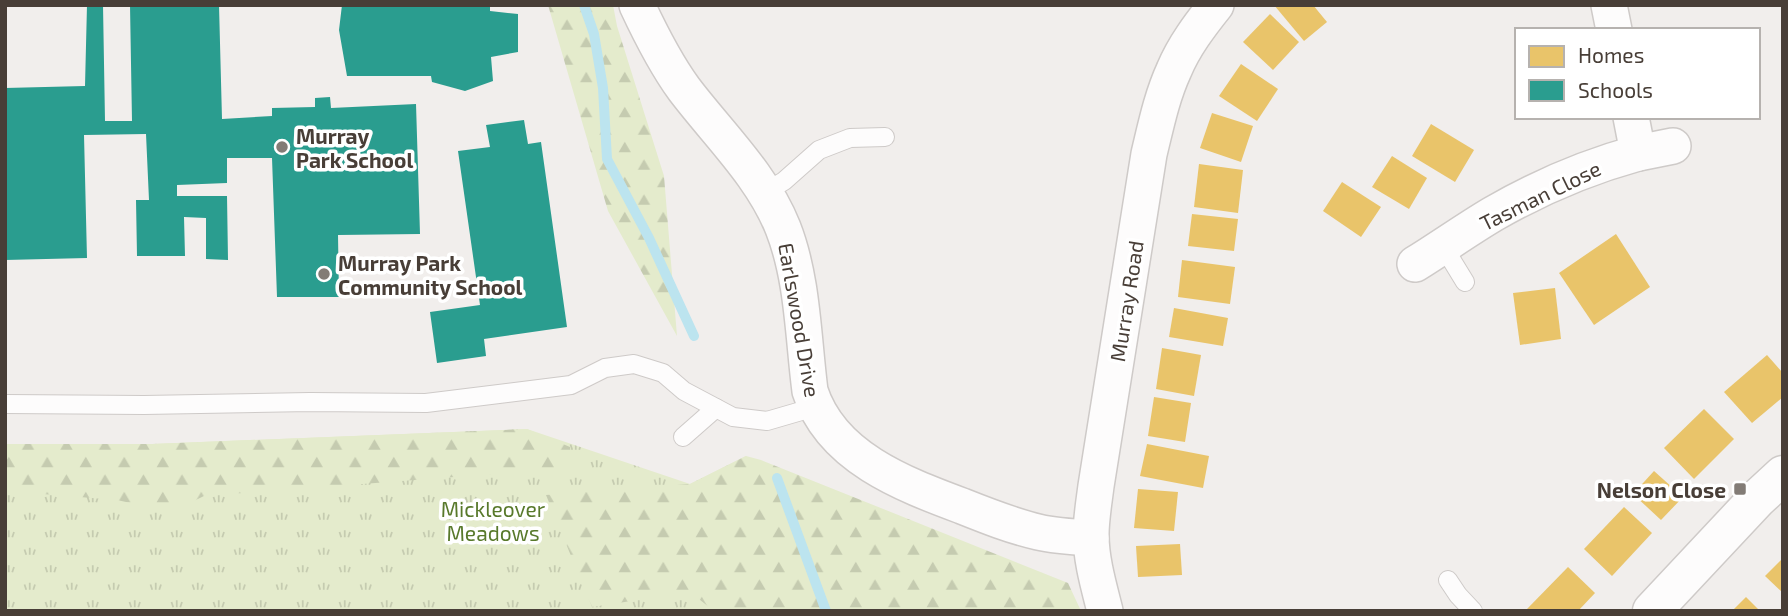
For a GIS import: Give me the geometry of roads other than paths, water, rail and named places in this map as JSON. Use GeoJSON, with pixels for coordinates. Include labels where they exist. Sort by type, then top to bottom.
{"type":"FeatureCollection","features":[{"type":"Feature","properties":{"kind":"street","name":"Earlswood Drive"},"geometry":{"type":"LineString","coordinates":[[637,5],[668,65],[754,176],[782,227],[798,284],[810,391],[815,407],[839,437],[879,470],[905,484],[1029,530],[1091,538]]}},
{"type":"Feature","properties":{"kind":"street","name":"Murray Road"},"geometry":{"type":"LineString","coordinates":[[1105,611],[1091,538],[1096,486],[1149,154],[1160,108],[1174,69],[1199,26],[1216,5]]}},
{"type":"Feature","properties":{"kind":"street"},"geometry":{"type":"LineString","coordinates":[[1609,5],[1614,28]]}},
{"type":"Feature","properties":{"kind":"street"},"geometry":{"type":"LineString","coordinates":[[1631,119],[1638,153]]}},
{"type":"Feature","properties":{"kind":"street","name":"Tasman Close"},"geometry":{"type":"LineString","coordinates":[[1429,255],[1494,214],[1583,170],[1638,153],[1673,146]]}},
{"type":"Feature","properties":{"kind":"street"},"geometry":{"type":"LineString","coordinates":[[1652,611],[1783,475]]}},
{"type":"Feature","properties":{"kind":"lane"},"geometry":{"type":"LineString","coordinates":[[764,193],[784,181],[819,150],[850,138],[885,136]]}},
{"type":"Feature","properties":{"kind":"lane"},"geometry":{"type":"LineString","coordinates":[[1429,255],[1465,282]]}},
{"type":"Feature","properties":{"kind":"lane"},"geometry":{"type":"LineString","coordinates":[[5,404],[426,403],[571,385],[606,368],[634,364],[663,373],[684,391],[733,417],[767,421],[815,407]]}},
{"type":"Feature","properties":{"kind":"lane"},"geometry":{"type":"LineString","coordinates":[[683,437],[716,408]]}},
{"type":"Feature","properties":{"kind":"lane"},"geometry":{"type":"LineString","coordinates":[[1448,580],[1473,611]]}},
{"type":"Feature","properties":{"kind":"waterway"},"geometry":{"type":"LineString","coordinates":[[584,5],[594,34],[603,88],[607,159],[649,238],[694,336]]}},
{"type":"Feature","properties":{"kind":"waterway"},"geometry":{"type":"LineString","coordinates":[[777,478],[826,611]]}},
{"type":"Feature","properties":{"kind":"place","name":"Murray Park School"},"geometry":{"type":"Point","coordinates":[282,147]}},
{"type":"Feature","properties":{"kind":"place","name":"Murray Park Community School"},"geometry":{"type":"Point","coordinates":[324,274]}},
{"type":"Feature","properties":{"kind":"place","name":"Nelson Close"},"geometry":{"type":"Point","coordinates":[1740,489]}},
{"type":"Feature","properties":{"kind":"park label","name":"Mickleover Meadows"},"geometry":{"type":"Point","coordinates":[493,520]}}]}
